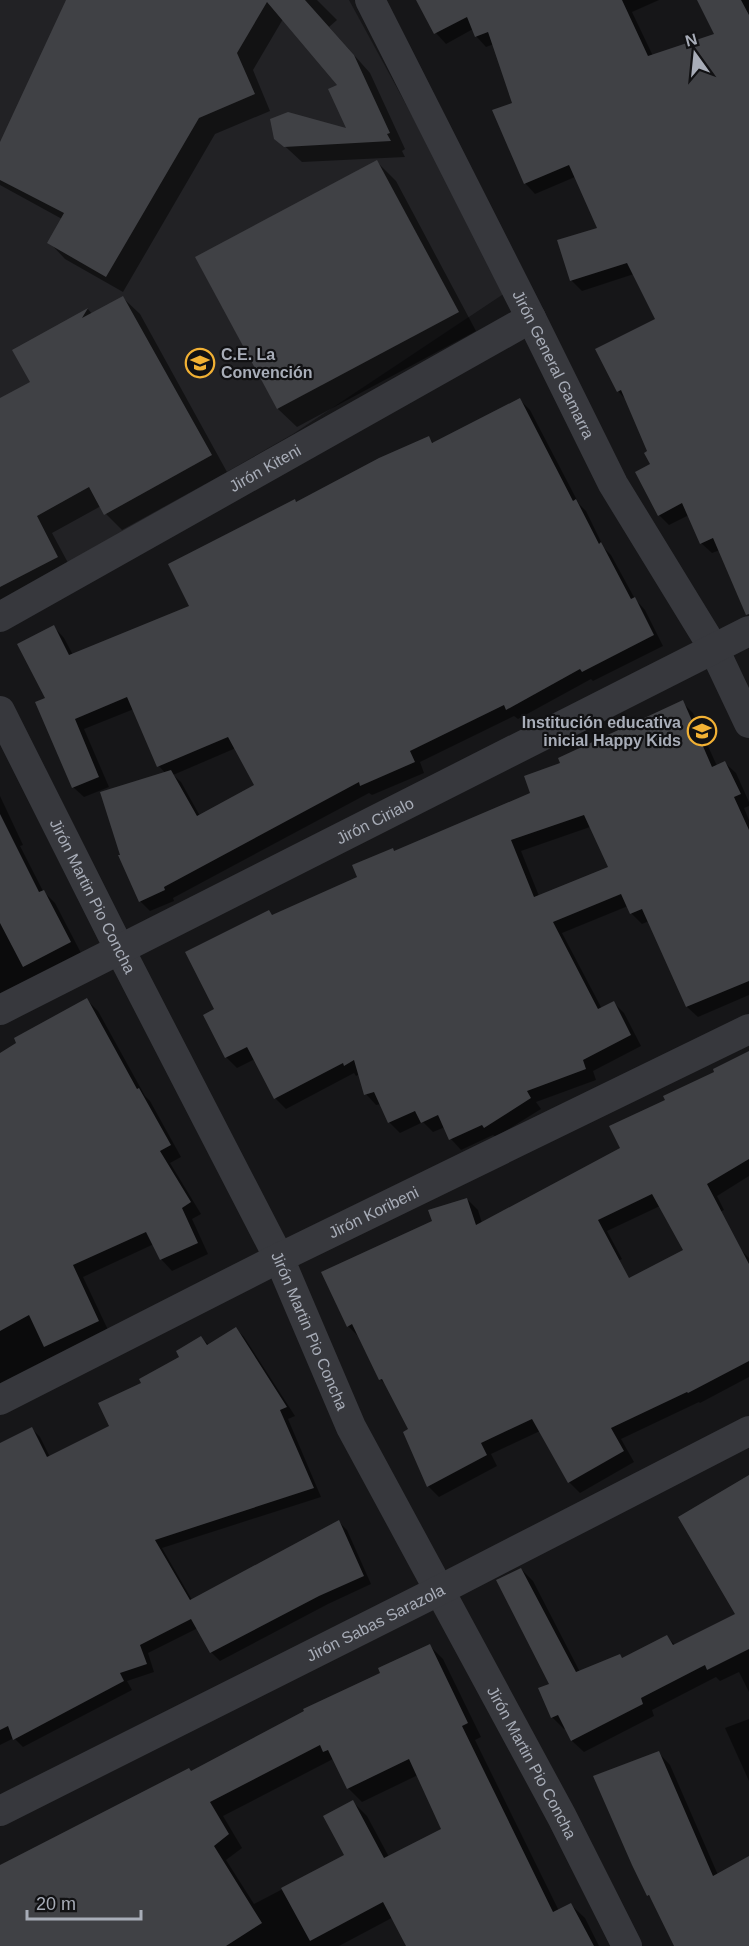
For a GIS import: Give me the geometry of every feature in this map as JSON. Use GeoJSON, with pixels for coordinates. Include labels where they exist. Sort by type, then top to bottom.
{"type":"FeatureCollection","features":[{"type":"Feature","properties":{"kind":"street","name":"Jirón General Gamarra"},"geometry":{"type":"LineString","coordinates":[[370,0],[613,484],[714,649],[749,723]]}},
{"type":"Feature","properties":{"kind":"street","name":"Jirón Kiteni"},"geometry":{"type":"LineString","coordinates":[[0,617],[531,318]]}},
{"type":"Feature","properties":{"kind":"street","name":"Jirón Cirialo"},"geometry":{"type":"LineString","coordinates":[[0,1010],[749,631]]}},
{"type":"Feature","properties":{"kind":"street","name":"Jirón Martin Pio Concha"},"geometry":{"type":"LineString","coordinates":[[0,711],[279,1258],[351,1426],[561,1817],[627,1946]]}},
{"type":"Feature","properties":{"kind":"street","name":"Jirón Koribeni"},"geometry":{"type":"LineString","coordinates":[[0,1400],[279,1258],[749,1029]]}},
{"type":"Feature","properties":{"kind":"street","name":"Jirón Sabas Sarazola"},"geometry":{"type":"LineString","coordinates":[[0,1811],[438,1591],[749,1431]]}},
{"type":"Feature","properties":{"kind":"shaded area","name":"C.E. La Convención"},"geometry":{"type":"Polygon","coordinates":[[[0,0],[349,0],[508,291],[293,434],[0,602],[0,0]]]}},
{"type":"Feature","properties":{"kind":"building"},"geometry":{"type":"Polygon","coordinates":[[[66,0],[305,0],[354,55],[390,133],[387,134],[391,141],[284,147],[274,139],[270,119],[288,112],[346,128],[328,89],[337,85],[267,2],[237,53],[255,94],[199,118],[106,277],[47,243],[64,213],[0,180],[0,142],[66,0]]]}},
{"type":"Feature","properties":{"kind":"building"},"geometry":{"type":"Polygon","coordinates":[[[416,0],[622,0],[648,56],[714,34],[697,0],[741,0],[749,15],[749,614],[746,615],[713,538],[700,544],[682,503],[658,516],[635,472],[650,464],[644,453],[647,451],[621,390],[617,392],[595,349],[655,319],[627,263],[570,281],[557,240],[597,228],[569,165],[524,184],[492,110],[512,103],[488,32],[475,37],[467,17],[434,34],[416,0]]]}},
{"type":"Feature","properties":{"kind":"building"},"geometry":{"type":"Polygon","coordinates":[[[377,160],[459,312],[277,409],[195,257],[377,160]]]}},
{"type":"Feature","properties":{"kind":"building"},"geometry":{"type":"Polygon","coordinates":[[[123,296],[212,455],[104,515],[89,487],[37,516],[58,557],[0,587],[0,398],[30,382],[12,350],[88,308],[82,318],[123,296]]]}},
{"type":"Feature","properties":{"kind":"building"},"geometry":{"type":"Polygon","coordinates":[[[520,398],[573,501],[576,499],[599,544],[601,542],[631,599],[635,597],[654,635],[582,672],[580,669],[506,710],[504,705],[410,751],[415,762],[360,786],[359,782],[164,887],[165,890],[139,902],[118,855],[120,855],[100,792],[171,770],[197,816],[254,785],[228,737],[157,767],[127,697],[75,719],[99,777],[72,788],[35,702],[45,698],[17,644],[54,625],[69,655],[189,606],[168,564],[295,499],[296,502],[379,458],[429,436],[432,443],[520,398]]]}},
{"type":"Feature","properties":{"kind":"building"},"geometry":{"type":"Polygon","coordinates":[[[683,700],[712,767],[725,761],[741,794],[734,797],[749,830],[749,981],[686,1007],[642,909],[630,914],[621,894],[553,922],[598,1009],[614,1001],[631,1035],[583,1060],[586,1069],[527,1091],[531,1098],[484,1128],[482,1125],[449,1140],[438,1115],[421,1123],[415,1111],[388,1123],[374,1092],[364,1095],[354,1060],[344,1066],[343,1063],[274,1099],[247,1047],[225,1058],[203,1015],[214,1009],[185,952],[269,910],[272,915],[357,877],[352,865],[393,848],[394,851],[530,793],[524,776],[560,763],[558,758],[683,700]],[[584,815],[511,840],[534,897],[608,867],[584,815]]]}},
{"type":"Feature","properties":{"kind":"building"},"geometry":{"type":"Polygon","coordinates":[[[0,814],[39,892],[44,890],[71,942],[23,967],[0,923],[0,814]]]}},
{"type":"Feature","properties":{"kind":"building"},"geometry":{"type":"Polygon","coordinates":[[[87,998],[171,1145],[160,1151],[191,1202],[182,1208],[198,1243],[160,1260],[146,1232],[73,1265],[99,1321],[44,1347],[29,1315],[0,1331],[0,1053],[16,1043],[14,1038],[87,998]]]}},
{"type":"Feature","properties":{"kind":"building"},"geometry":{"type":"Polygon","coordinates":[[[749,1051],[749,1159],[707,1184],[749,1264],[749,1361],[688,1393],[611,1428],[624,1451],[568,1483],[532,1419],[481,1443],[487,1455],[427,1487],[403,1432],[408,1429],[382,1379],[379,1380],[352,1324],[347,1327],[321,1272],[432,1221],[428,1210],[467,1198],[476,1225],[620,1148],[609,1126],[665,1100],[663,1096],[714,1072],[713,1069],[749,1051]],[[652,1194],[598,1220],[629,1278],[683,1250],[652,1194]]]}},
{"type":"Feature","properties":{"kind":"building"},"geometry":{"type":"Polygon","coordinates":[[[236,1327],[287,1407],[280,1410],[314,1488],[155,1540],[190,1600],[339,1520],[364,1576],[319,1596],[210,1653],[191,1619],[140,1645],[147,1664],[120,1673],[124,1681],[13,1740],[8,1726],[0,1730],[0,1443],[32,1427],[47,1457],[109,1426],[98,1403],[141,1383],[139,1379],[179,1357],[176,1351],[201,1336],[207,1345],[236,1327]]]}},
{"type":"Feature","properties":{"kind":"building"},"geometry":{"type":"Polygon","coordinates":[[[749,1475],[749,1649],[707,1670],[705,1665],[641,1698],[643,1704],[571,1741],[558,1715],[551,1718],[538,1688],[549,1684],[496,1580],[521,1568],[576,1672],[620,1654],[622,1658],[667,1635],[673,1645],[735,1614],[678,1517],[749,1475]]]}},
{"type":"Feature","properties":{"kind":"building"},"geometry":{"type":"Polygon","coordinates":[[[430,1644],[468,1723],[462,1726],[553,1912],[571,1903],[594,1946],[406,1946],[383,1902],[310,1941],[281,1888],[344,1855],[323,1816],[353,1800],[384,1858],[441,1829],[409,1759],[347,1789],[328,1750],[323,1752],[320,1745],[210,1802],[229,1834],[214,1846],[262,1923],[226,1946],[0,1946],[0,1865],[189,1768],[191,1771],[304,1711],[303,1709],[380,1673],[378,1668],[430,1644]]]}},
{"type":"Feature","properties":{"kind":"building"},"geometry":{"type":"Polygon","coordinates":[[[659,1751],[713,1876],[749,1856],[749,1946],[674,1946],[632,1865],[593,1776],[659,1751]]]}},
{"type":"Feature","properties":{"kind":"place","name":"C.E. La Convención"},"geometry":{"type":"Point","coordinates":[200,363]}},
{"type":"Feature","properties":{"kind":"place","name":"Institución educativa inicial Happy Kids"},"geometry":{"type":"Point","coordinates":[702,731]}}]}
